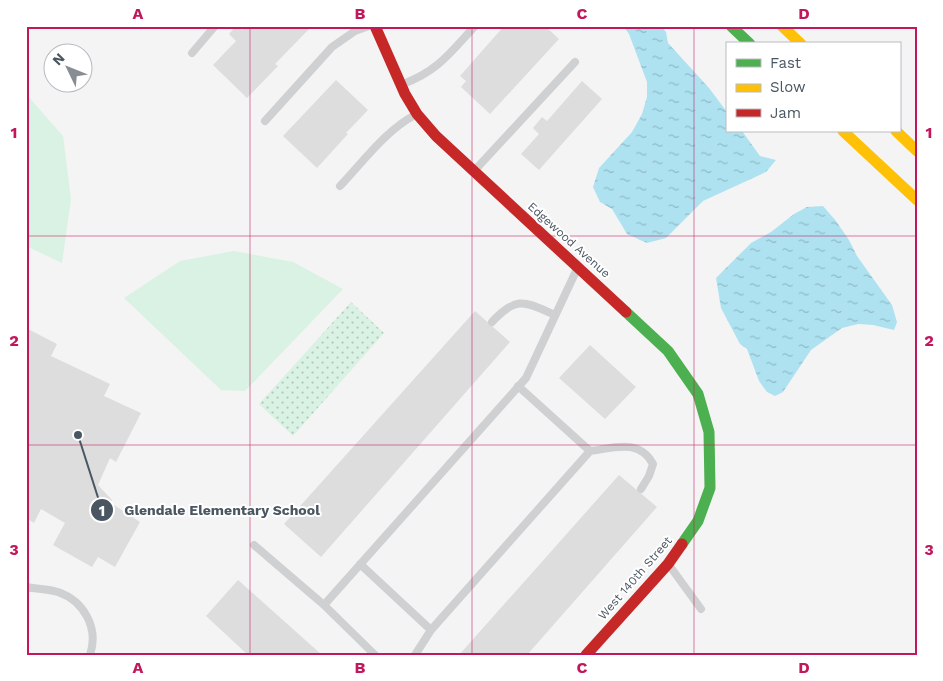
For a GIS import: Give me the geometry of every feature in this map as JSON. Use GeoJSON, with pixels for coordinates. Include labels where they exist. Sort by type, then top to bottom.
{"type":"FeatureCollection","features":[{"type":"Feature","properties":{"kind":"street","name":"Edgewood Avenue"},"geometry":{"type":"LineString","coordinates":[[375,26],[401,84],[417,114],[436,136],[668,351],[698,394],[709,432],[710,488]]}},
{"type":"Feature","properties":{"kind":"street"},"geometry":{"type":"LineString","coordinates":[[731,26],[748,42]]}},
{"type":"Feature","properties":{"kind":"street"},"geometry":{"type":"LineString","coordinates":[[782,26],[799,42]]}},
{"type":"Feature","properties":{"kind":"street"},"geometry":{"type":"LineString","coordinates":[[844,132],[917,200]]}},
{"type":"Feature","properties":{"kind":"street"},"geometry":{"type":"LineString","coordinates":[[897,132],[917,151]]}},
{"type":"Feature","properties":{"kind":"street","name":"West 140th Street"},"geometry":{"type":"LineString","coordinates":[[586,655],[668,564],[698,521],[710,488]]}},
{"type":"Feature","properties":{"kind":"lane"},"geometry":{"type":"LineString","coordinates":[[192,53],[215,26]]}},
{"type":"Feature","properties":{"kind":"lane"},"geometry":{"type":"LineString","coordinates":[[265,121],[332,46],[355,31],[369,26]]}},
{"type":"Feature","properties":{"kind":"lane"},"geometry":{"type":"LineString","coordinates":[[401,84],[418,78],[439,65],[475,26]]}},
{"type":"Feature","properties":{"kind":"lane"},"geometry":{"type":"LineString","coordinates":[[474,172],[574,62]]}},
{"type":"Feature","properties":{"kind":"lane"},"geometry":{"type":"LineString","coordinates":[[340,186],[394,129],[417,114]]}},
{"type":"Feature","properties":{"kind":"lane"},"geometry":{"type":"LineString","coordinates":[[324,605],[526,378],[578,267]]}},
{"type":"Feature","properties":{"kind":"lane"},"geometry":{"type":"LineString","coordinates":[[492,322],[504,309],[516,303],[531,304],[555,314]]}},
{"type":"Feature","properties":{"kind":"lane"},"geometry":{"type":"LineString","coordinates":[[518,386],[590,451]]}},
{"type":"Feature","properties":{"kind":"lane"},"geometry":{"type":"LineString","coordinates":[[415,655],[431,630],[590,451],[626,446],[638,449],[648,455],[652,464],[649,476],[640,489]]}},
{"type":"Feature","properties":{"kind":"lane"},"geometry":{"type":"LineString","coordinates":[[254,545],[324,605],[375,655]]}},
{"type":"Feature","properties":{"kind":"lane"},"geometry":{"type":"LineString","coordinates":[[360,564],[431,630]]}},
{"type":"Feature","properties":{"kind":"lane"},"geometry":{"type":"LineString","coordinates":[[668,564],[701,609]]}},
{"type":"Feature","properties":{"kind":"lane"},"geometry":{"type":"LineString","coordinates":[[26,587],[57,592],[79,605],[87,615],[92,629],[93,647],[90,655]]}},
{"type":"Feature","properties":{"kind":"green space"},"geometry":{"type":"Polygon","coordinates":[[[26,94],[63,136],[71,199],[62,263],[26,246],[26,94]]]}},
{"type":"Feature","properties":{"kind":"green space"},"geometry":{"type":"Polygon","coordinates":[[[234,251],[293,262],[343,289],[245,391],[221,390],[124,298],[180,261],[234,251]]]}},
{"type":"Feature","properties":{"kind":"green space"},"geometry":{"type":"Polygon","coordinates":[[[351,302],[384,333],[293,436],[259,404],[351,302]]]}},
{"type":"Feature","properties":{"kind":"water"},"geometry":{"type":"Polygon","coordinates":[[[623,26],[661,26],[666,32],[668,43],[709,88],[726,111],[726,132],[743,132],[760,156],[776,160],[766,172],[703,201],[666,238],[647,243],[627,234],[612,209],[600,202],[593,187],[599,168],[632,132],[642,114],[647,97],[647,82],[629,34],[623,26]]]}},
{"type":"Feature","properties":{"kind":"water"},"geometry":{"type":"Polygon","coordinates":[[[823,206],[836,221],[857,256],[892,305],[897,322],[894,330],[858,324],[842,328],[811,350],[783,392],[775,396],[767,392],[759,381],[747,349],[740,344],[721,308],[716,278],[751,243],[771,232],[794,214],[807,207],[823,206]]]}},
{"type":"Feature","properties":{"kind":"building"},"geometry":{"type":"Polygon","coordinates":[[[236,26],[242,30],[246,26],[312,26],[275,64],[278,66],[247,98],[213,65],[236,41],[229,34],[236,26]]]}},
{"type":"Feature","properties":{"kind":"building"},"geometry":{"type":"Polygon","coordinates":[[[504,26],[545,26],[559,39],[490,114],[461,87],[466,81],[460,76],[504,26]]]}},
{"type":"Feature","properties":{"kind":"building"},"geometry":{"type":"Polygon","coordinates":[[[336,80],[368,110],[317,168],[283,136],[336,80]]]}},
{"type":"Feature","properties":{"kind":"building"},"geometry":{"type":"Polygon","coordinates":[[[582,81],[602,99],[539,170],[521,154],[539,134],[533,128],[542,117],[547,121],[582,81]]]}},
{"type":"Feature","properties":{"kind":"building"},"geometry":{"type":"Polygon","coordinates":[[[475,311],[510,342],[321,557],[284,524],[475,311]]]}},
{"type":"Feature","properties":{"kind":"building"},"geometry":{"type":"Polygon","coordinates":[[[26,328],[57,344],[51,356],[110,384],[104,396],[141,413],[116,462],[110,458],[98,485],[112,500],[111,503],[140,522],[115,567],[98,557],[92,567],[53,545],[65,523],[41,509],[34,523],[26,518],[26,328]]]}},
{"type":"Feature","properties":{"kind":"building"},"geometry":{"type":"Polygon","coordinates":[[[590,345],[636,387],[605,419],[559,378],[590,345]]]}},
{"type":"Feature","properties":{"kind":"building"},"geometry":{"type":"Polygon","coordinates":[[[619,475],[657,507],[527,655],[459,655],[619,475]]]}},
{"type":"Feature","properties":{"kind":"building"},"geometry":{"type":"Polygon","coordinates":[[[238,580],[322,655],[248,655],[206,616],[238,580]]]}},
{"type":"Feature","properties":{"kind":"traffic: fast"},"geometry":{"type":"LineString","coordinates":[[731,26],[748,42]]}},
{"type":"Feature","properties":{"kind":"traffic: fast"},"geometry":{"type":"LineString","coordinates":[[626,312],[668,351],[698,394],[709,432],[710,488],[698,521],[682,544]]}},
{"type":"Feature","properties":{"kind":"traffic: slow"},"geometry":{"type":"LineString","coordinates":[[782,26],[799,42]]}},
{"type":"Feature","properties":{"kind":"traffic: slow"},"geometry":{"type":"LineString","coordinates":[[844,132],[917,200]]}},
{"type":"Feature","properties":{"kind":"traffic: slow"},"geometry":{"type":"LineString","coordinates":[[897,132],[917,151]]}},
{"type":"Feature","properties":{"kind":"traffic: jam"},"geometry":{"type":"LineString","coordinates":[[375,26],[405,94],[417,114],[436,136],[626,312]]}},
{"type":"Feature","properties":{"kind":"traffic: jam"},"geometry":{"type":"LineString","coordinates":[[586,655],[668,564],[682,544]]}},
{"type":"Feature","properties":{"kind":"place","name":"Glendale Elementary School"},"geometry":{"type":"Point","coordinates":[78,435]}}]}
